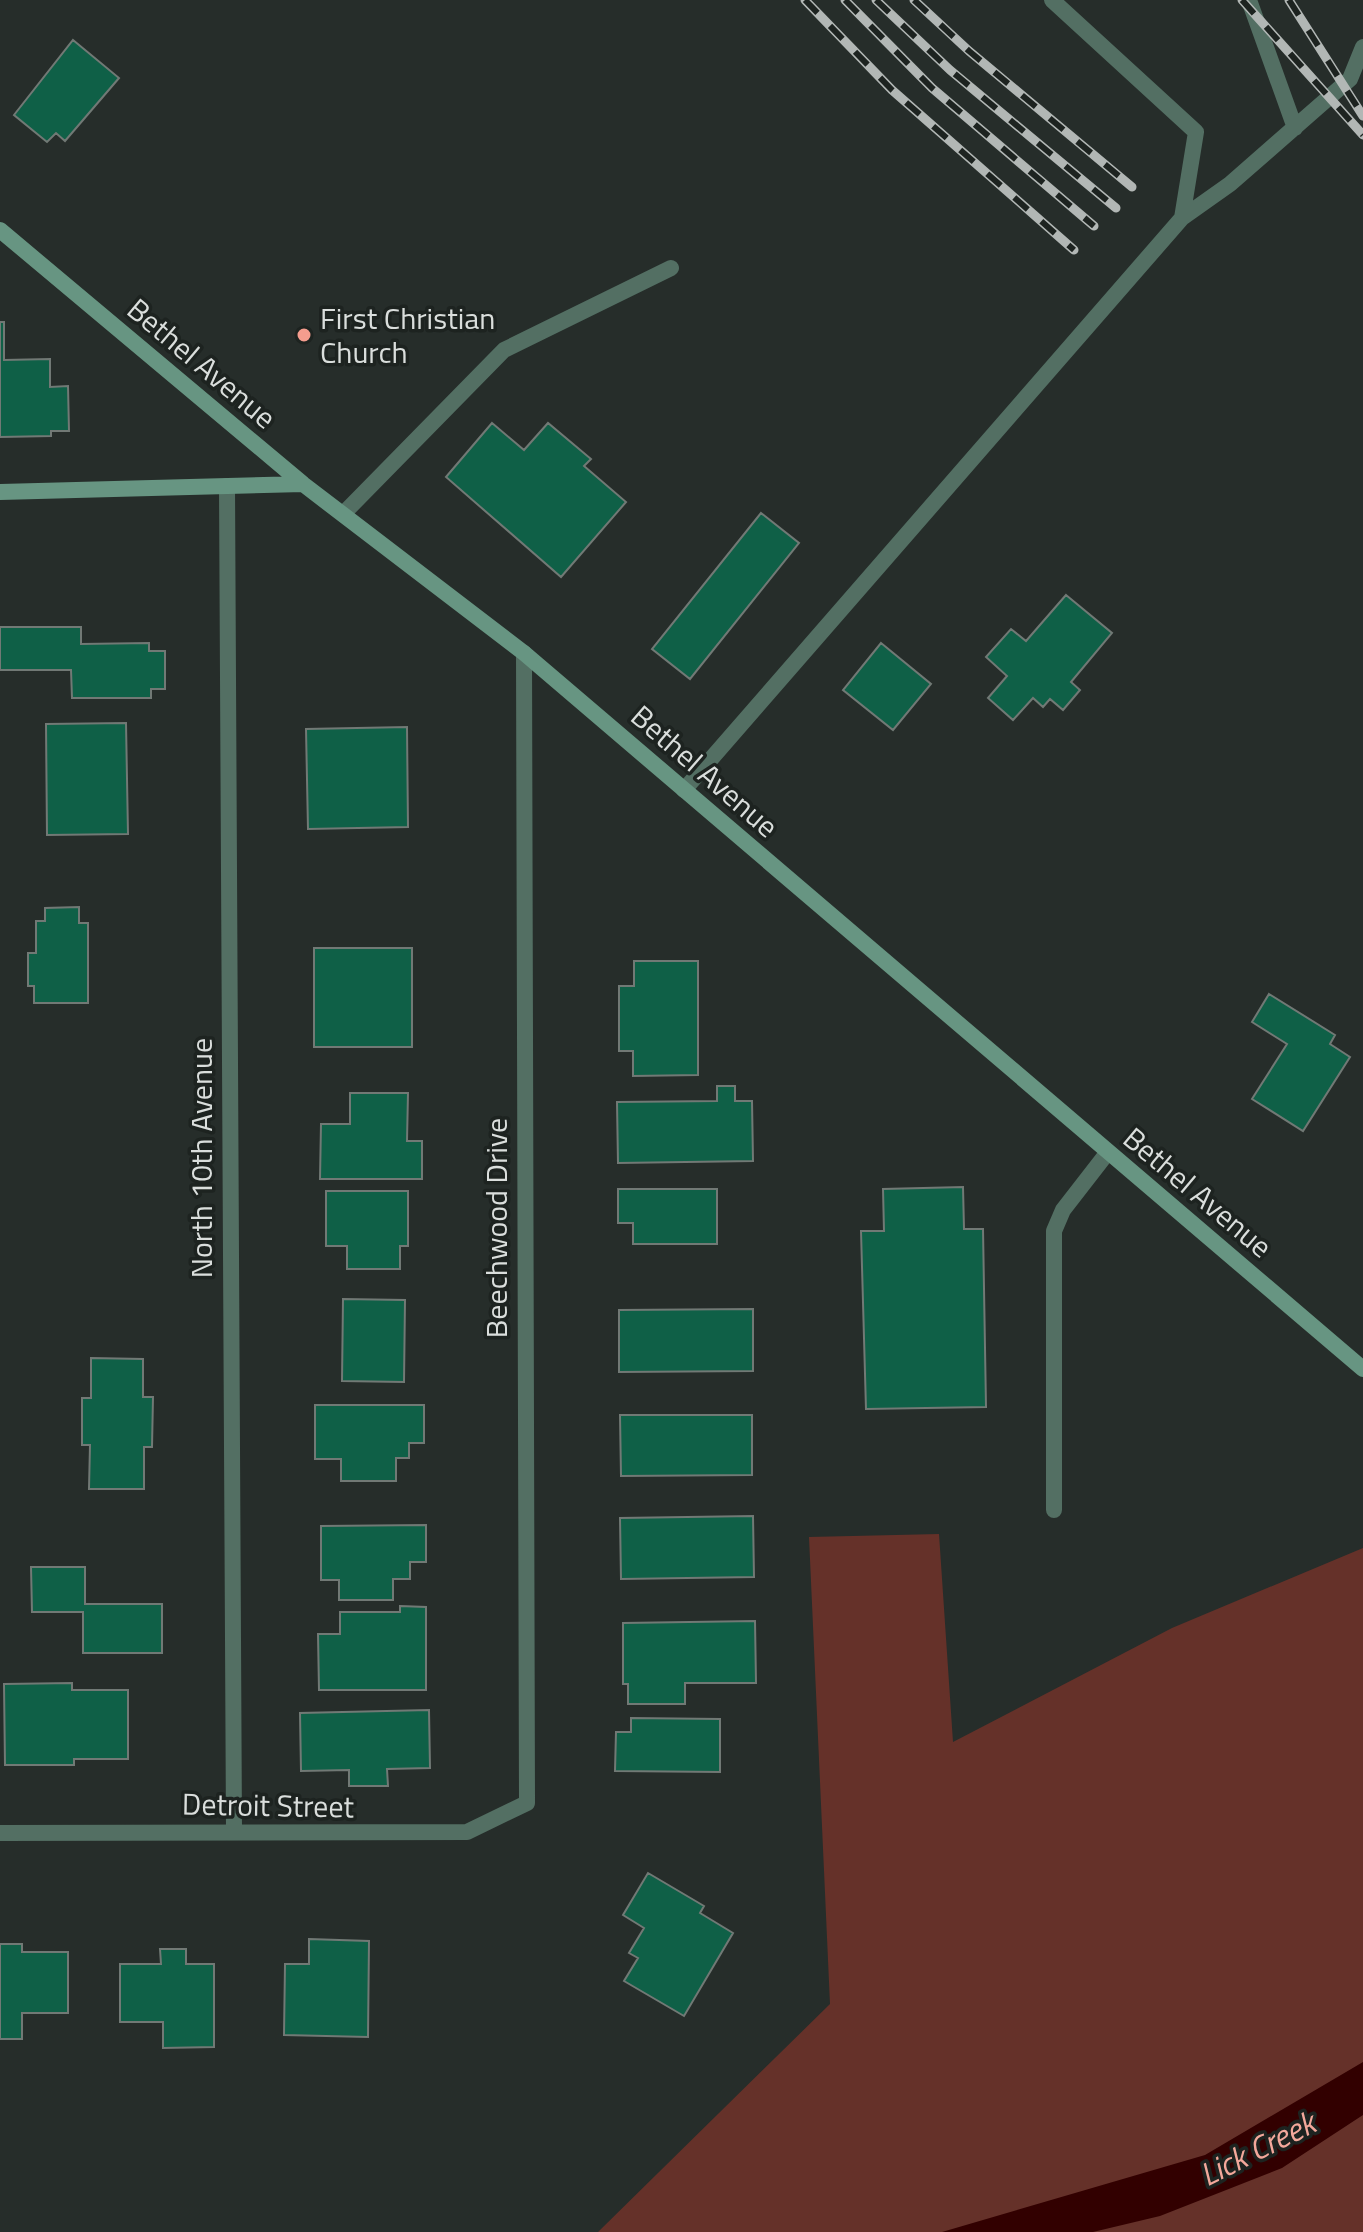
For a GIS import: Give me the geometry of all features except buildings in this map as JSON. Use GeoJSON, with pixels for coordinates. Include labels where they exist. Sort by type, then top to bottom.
{"type":"FeatureCollection","features":[{"type":"Feature","properties":{"kind":"street"},"geometry":{"type":"LineString","coordinates":[[1052,0],[1196,132],[1182,218]]}},
{"type":"Feature","properties":{"kind":"street"},"geometry":{"type":"LineString","coordinates":[[1249,0],[1295,128]]}},
{"type":"Feature","properties":{"kind":"street"},"geometry":{"type":"LineString","coordinates":[[684,790],[1182,218],[1230,184],[1350,79],[1363,47]]}},
{"type":"Feature","properties":{"kind":"street","name":"Bethel Avenue"},"geometry":{"type":"LineString","coordinates":[[0,230],[303,484],[524,653],[1363,1369]]}},
{"type":"Feature","properties":{"kind":"street"},"geometry":{"type":"LineString","coordinates":[[343,514],[504,350],[671,268]]}},
{"type":"Feature","properties":{"kind":"street"},"geometry":{"type":"LineString","coordinates":[[0,492],[303,484]]}},
{"type":"Feature","properties":{"kind":"street","name":"North 10th Avenue"},"geometry":{"type":"LineString","coordinates":[[227,486],[234,1831]]}},
{"type":"Feature","properties":{"kind":"street","name":"Beechwood Drive"},"geometry":{"type":"LineString","coordinates":[[524,653],[527,1803]]}},
{"type":"Feature","properties":{"kind":"street"},"geometry":{"type":"LineString","coordinates":[[1054,1510],[1054,1231],[1063,1210],[1108,1152]]}},
{"type":"Feature","properties":{"kind":"street","name":"Detroit Street"},"geometry":{"type":"LineString","coordinates":[[0,1833],[467,1832],[527,1803]]}},
{"type":"Feature","properties":{"kind":"shaded area"},"geometry":{"type":"Polygon","coordinates":[[[939,1534],[953,1742],[1172,1628],[1363,1548],[1363,2232],[598,2232],[830,2004],[809,1537],[939,1534]]]}},
{"type":"Feature","properties":{"kind":"water","name":"Lick Creek"},"geometry":{"type":"Polygon","coordinates":[[[1363,2062],[1363,2115],[1282,2168],[1160,2216],[1093,2232],[942,2232],[1205,2155],[1363,2062]]]}},
{"type":"Feature","properties":{"kind":"railway"},"geometry":{"type":"LineString","coordinates":[[805,0],[892,90],[1074,250]]}},
{"type":"Feature","properties":{"kind":"railway"},"geometry":{"type":"LineString","coordinates":[[845,0],[932,88],[1094,226]]}},
{"type":"Feature","properties":{"kind":"railway"},"geometry":{"type":"LineString","coordinates":[[876,0],[950,70],[1116,208]]}},
{"type":"Feature","properties":{"kind":"railway"},"geometry":{"type":"LineString","coordinates":[[914,0],[969,51],[1132,187]]}},
{"type":"Feature","properties":{"kind":"railway"},"geometry":{"type":"LineString","coordinates":[[1242,0],[1363,135]]}},
{"type":"Feature","properties":{"kind":"railway"},"geometry":{"type":"LineString","coordinates":[[1289,0],[1363,116]]}},
{"type":"Feature","properties":{"kind":"place","name":"First Christian Church"},"geometry":{"type":"Point","coordinates":[304,335]}}]}
